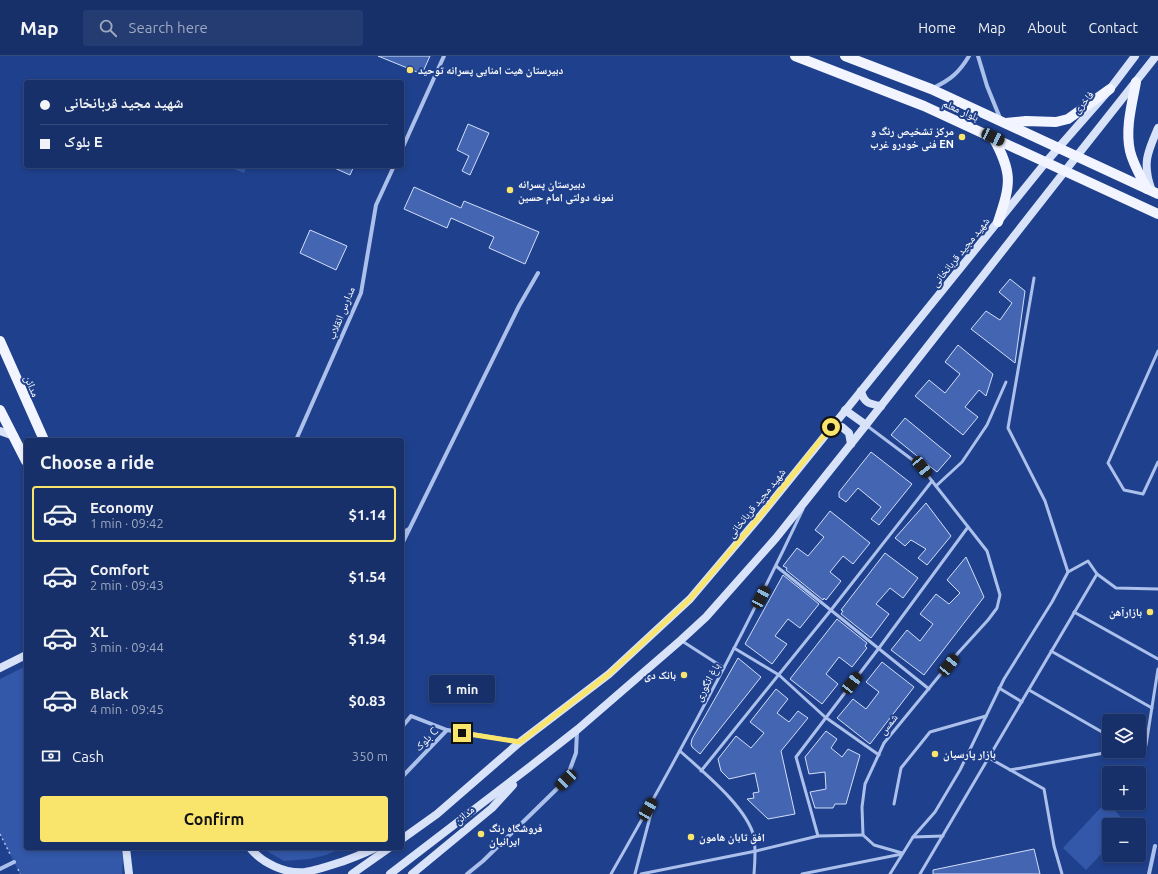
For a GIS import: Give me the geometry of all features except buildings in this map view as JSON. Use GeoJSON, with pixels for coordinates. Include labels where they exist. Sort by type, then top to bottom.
{"type":"FeatureCollection","features":[{"type":"Feature","properties":{"kind":"main road","name":"بلوار معلم"},"geometry":{"type":"LineString","coordinates":[[795,56],[924,106],[1158,214]]}},
{"type":"Feature","properties":{"kind":"main road","name":"بلوار معلم"},"geometry":{"type":"LineString","coordinates":[[845,56],[931,90],[1152,191]]}},
{"type":"Feature","properties":{"kind":"main road","name":"فاخری"},"geometry":{"type":"LineString","coordinates":[[1046,162],[1110,89],[1135,56]]}},
{"type":"Feature","properties":{"kind":"main road"},"geometry":{"type":"LineString","coordinates":[[390,874],[578,729],[706,617],[776,538],[1156,56]]}},
{"type":"Feature","properties":{"kind":"main road"},"geometry":{"type":"LineString","coordinates":[[1136,82],[1129,122],[1128,138],[1132,157],[1152,191]]}},
{"type":"Feature","properties":{"kind":"main road"},"geometry":{"type":"LineString","coordinates":[[1003,122],[1056,122],[1068,119],[1110,89]]}},
{"type":"Feature","properties":{"kind":"main road"},"geometry":{"type":"LineString","coordinates":[[1152,191],[1147,177],[1146,164],[1148,152],[1158,128]]}},
{"type":"Feature","properties":{"kind":"main road"},"geometry":{"type":"LineString","coordinates":[[993,137],[1003,156],[1007,170],[1008,183],[1007,195],[998,222]]}},
{"type":"Feature","properties":{"kind":"main road","name":"شهید مجید قربانخانی"},"geometry":{"type":"LineString","coordinates":[[437,814],[520,742],[609,674],[690,599],[761,515],[1046,162]]}},
{"type":"Feature","properties":{"kind":"main road","name":"مدائن"},"geometry":{"type":"LineString","coordinates":[[0,341],[43,438]]}},
{"type":"Feature","properties":{"kind":"main road"},"geometry":{"type":"LineString","coordinates":[[861,391],[863,398],[870,404],[881,406]]}},
{"type":"Feature","properties":{"kind":"main road"},"geometry":{"type":"LineString","coordinates":[[0,410],[24,457]]}},
{"type":"Feature","properties":{"kind":"main road"},"geometry":{"type":"LineString","coordinates":[[845,410],[866,425]]}},
{"type":"Feature","properties":{"kind":"main road"},"geometry":{"type":"LineString","coordinates":[[831,427],[842,427],[849,433],[851,444]]}},
{"type":"Feature","properties":{"kind":"main road"},"geometry":{"type":"LineString","coordinates":[[0,431],[14,436]]}},
{"type":"Feature","properties":{"kind":"main road"},"geometry":{"type":"LineString","coordinates":[[0,668],[24,656]]}},
{"type":"Feature","properties":{"kind":"main road","name":"مدائن"},"geometry":{"type":"LineString","coordinates":[[412,874],[492,808],[527,769]]}},
{"type":"Feature","properties":{"kind":"main road"},"geometry":{"type":"LineString","coordinates":[[404,837],[437,814]]}},
{"type":"Feature","properties":{"kind":"main road","name":"مدائن"},"geometry":{"type":"LineString","coordinates":[[404,832],[437,814]]}},
{"type":"Feature","properties":{"kind":"main road"},"geometry":{"type":"LineString","coordinates":[[126,850],[129,874]]}},
{"type":"Feature","properties":{"kind":"main road"},"geometry":{"type":"LineString","coordinates":[[252,850],[278,868],[303,872],[332,865],[365,854],[372,850]]}},
{"type":"Feature","properties":{"kind":"main road"},"geometry":{"type":"LineString","coordinates":[[352,874],[386,850]]}},
{"type":"Feature","properties":{"kind":"street"},"geometry":{"type":"LineString","coordinates":[[404,145],[444,56]]}},
{"type":"Feature","properties":{"kind":"street"},"geometry":{"type":"LineString","coordinates":[[931,90],[947,81],[962,68],[969,56]]}},
{"type":"Feature","properties":{"kind":"street"},"geometry":{"type":"LineString","coordinates":[[978,56],[987,86],[1003,122]]}},
{"type":"Feature","properties":{"kind":"street","name":"مدارس انقلاب"},"geometry":{"type":"LineString","coordinates":[[297,438],[360,292],[376,205],[393,168]]}},
{"type":"Feature","properties":{"kind":"street"},"geometry":{"type":"LineString","coordinates":[[404,539],[519,306],[538,273]]}},
{"type":"Feature","properties":{"kind":"street"},"geometry":{"type":"LineString","coordinates":[[404,532],[409,528]]}},
{"type":"Feature","properties":{"kind":"street"},"geometry":{"type":"LineString","coordinates":[[404,725],[411,716],[447,730],[520,742]]}},
{"type":"Feature","properties":{"kind":"street"},"geometry":{"type":"LineString","coordinates":[[467,874],[483,861],[566,780],[576,753],[578,729]]}},
{"type":"Feature","properties":{"kind":"street","name":"بلوک C"},"geometry":{"type":"LineString","coordinates":[[404,775],[447,730]]}},
{"type":"Feature","properties":{"kind":"street"},"geometry":{"type":"LineString","coordinates":[[1149,874],[1155,846],[1158,849]]}},
{"type":"Feature","properties":{"kind":"street"},"geometry":{"type":"LineString","coordinates":[[0,869],[14,862]]}},
{"type":"Feature","properties":{"kind":"lane"},"geometry":{"type":"LineString","coordinates":[[1034,278],[1008,428],[1045,501],[1068,572]]}},
{"type":"Feature","properties":{"kind":"lane"},"geometry":{"type":"LineString","coordinates":[[1158,351],[1108,463],[1124,490],[1143,494],[1158,462]]}},
{"type":"Feature","properties":{"kind":"lane"},"geometry":{"type":"LineString","coordinates":[[936,486],[962,462],[987,426],[1006,382]]}},
{"type":"Feature","properties":{"kind":"lane"},"geometry":{"type":"LineString","coordinates":[[818,836],[796,757],[968,527],[922,467],[866,425]]}},
{"type":"Feature","properties":{"kind":"lane"},"geometry":{"type":"LineString","coordinates":[[701,771],[831,610],[932,481]]}},
{"type":"Feature","properties":{"kind":"lane","name":"باغ انگوری"},"geometry":{"type":"LineString","coordinates":[[611,874],[656,796],[724,668],[811,494]]}},
{"type":"Feature","properties":{"kind":"lane","name":"شمس"},"geometry":{"type":"LineString","coordinates":[[863,834],[862,807],[865,784],[884,743],[997,608],[1000,594],[988,551],[968,527]]}},
{"type":"Feature","properties":{"kind":"lane"},"geometry":{"type":"LineString","coordinates":[[890,874],[913,838],[935,812],[960,770],[1000,688],[1068,572],[1088,561],[1097,574],[1116,588],[1158,590]]}},
{"type":"Feature","properties":{"kind":"lane"},"geometry":{"type":"LineString","coordinates":[[776,566],[929,689]]}},
{"type":"Feature","properties":{"kind":"lane"},"geometry":{"type":"LineString","coordinates":[[920,874],[944,836],[1097,574]]}},
{"type":"Feature","properties":{"kind":"lane"},"geometry":{"type":"LineString","coordinates":[[1074,612],[1158,659]]}},
{"type":"Feature","properties":{"kind":"lane"},"geometry":{"type":"LineString","coordinates":[[680,640],[724,668]]}},
{"type":"Feature","properties":{"kind":"lane"},"geometry":{"type":"LineString","coordinates":[[734,648],[779,675],[825,718],[878,755]]}},
{"type":"Feature","properties":{"kind":"lane"},"geometry":{"type":"LineString","coordinates":[[1052,652],[1152,708]]}},
{"type":"Feature","properties":{"kind":"lane"},"geometry":{"type":"LineString","coordinates":[[1146,745],[1158,669]]}},
{"type":"Feature","properties":{"kind":"lane"},"geometry":{"type":"LineString","coordinates":[[1000,688],[1022,702]]}},
{"type":"Feature","properties":{"kind":"lane"},"geometry":{"type":"LineString","coordinates":[[1029,690],[1102,732]]}},
{"type":"Feature","properties":{"kind":"lane"},"geometry":{"type":"LineString","coordinates":[[894,804],[901,768],[930,732],[986,716]]}},
{"type":"Feature","properties":{"kind":"lane"},"geometry":{"type":"LineString","coordinates":[[680,751],[721,788],[748,823],[753,835],[756,851],[754,874]]}},
{"type":"Feature","properties":{"kind":"lane"},"geometry":{"type":"LineString","coordinates":[[1010,770],[1102,753]]}},
{"type":"Feature","properties":{"kind":"lane"},"geometry":{"type":"LineString","coordinates":[[989,758],[1044,789],[1054,846],[1062,874]]}},
{"type":"Feature","properties":{"kind":"lane"},"geometry":{"type":"LineString","coordinates":[[635,874],[656,796]]}},
{"type":"Feature","properties":{"kind":"lane"},"geometry":{"type":"LineString","coordinates":[[642,874],[756,851],[818,836],[863,834],[874,845],[902,854]]}},
{"type":"Feature","properties":{"kind":"lane"},"geometry":{"type":"LineString","coordinates":[[913,838],[944,836]]}},
{"type":"Feature","properties":{"kind":"lane"},"geometry":{"type":"LineString","coordinates":[[802,874],[902,854]]}},
{"type":"Feature","properties":{"kind":"path"},"geometry":{"type":"LineString","coordinates":[[0,834],[20,874]]}},
{"type":"Feature","properties":{"kind":"shaded area"},"geometry":{"type":"Polygon","coordinates":[[[232,168],[246,168],[244,173],[232,168]]]}},
{"type":"Feature","properties":{"kind":"shaded area"},"geometry":{"type":"Polygon","coordinates":[[[24,667],[24,850],[121,850],[123,858],[122,874],[20,874],[0,834],[0,679],[24,667]]]}},
{"type":"Feature","properties":{"kind":"shaded area"},"geometry":{"type":"Polygon","coordinates":[[[1102,806],[1102,810],[1114,810],[1122,818],[1102,818],[1102,853],[1086,870],[1063,848],[1102,806]]]}},
{"type":"Feature","properties":{"kind":"shaded area"},"geometry":{"type":"Polygon","coordinates":[[[265,850],[337,850],[326,855],[309,859],[284,861],[265,850]]]}},
{"type":"Feature","properties":{"kind":"place","name":"دبیرستان هیت امنایی پسرانه توحید"},"geometry":{"type":"Point","coordinates":[410,70]}},
{"type":"Feature","properties":{"kind":"place","name":"مرکز تشخیص رنگ و فنی خودرو غرب EN"},"geometry":{"type":"Point","coordinates":[962,137]}},
{"type":"Feature","properties":{"kind":"place","name":"دبیرستان پسرانه نمونه دولتی امام حسین"},"geometry":{"type":"Point","coordinates":[510,190]}},
{"type":"Feature","properties":{"kind":"place","name":"بازارآهن"},"geometry":{"type":"Point","coordinates":[1150,612]}},
{"type":"Feature","properties":{"kind":"place","name":"بانک دی"},"geometry":{"type":"Point","coordinates":[684,675]}},
{"type":"Feature","properties":{"kind":"place","name":"بازار پارسیان"},"geometry":{"type":"Point","coordinates":[935,754]}},
{"type":"Feature","properties":{"kind":"place","name":"فروشگاه رنگ ایرانیان"},"geometry":{"type":"Point","coordinates":[481,834]}},
{"type":"Feature","properties":{"kind":"place","name":"افق تابان هامون"},"geometry":{"type":"Point","coordinates":[691,837]}},
{"type":"Feature","properties":{"kind":"route"},"geometry":{"type":"LineString","coordinates":[[462,733],[520,742],[609,674],[690,599],[761,515],[831,427]]}}]}
